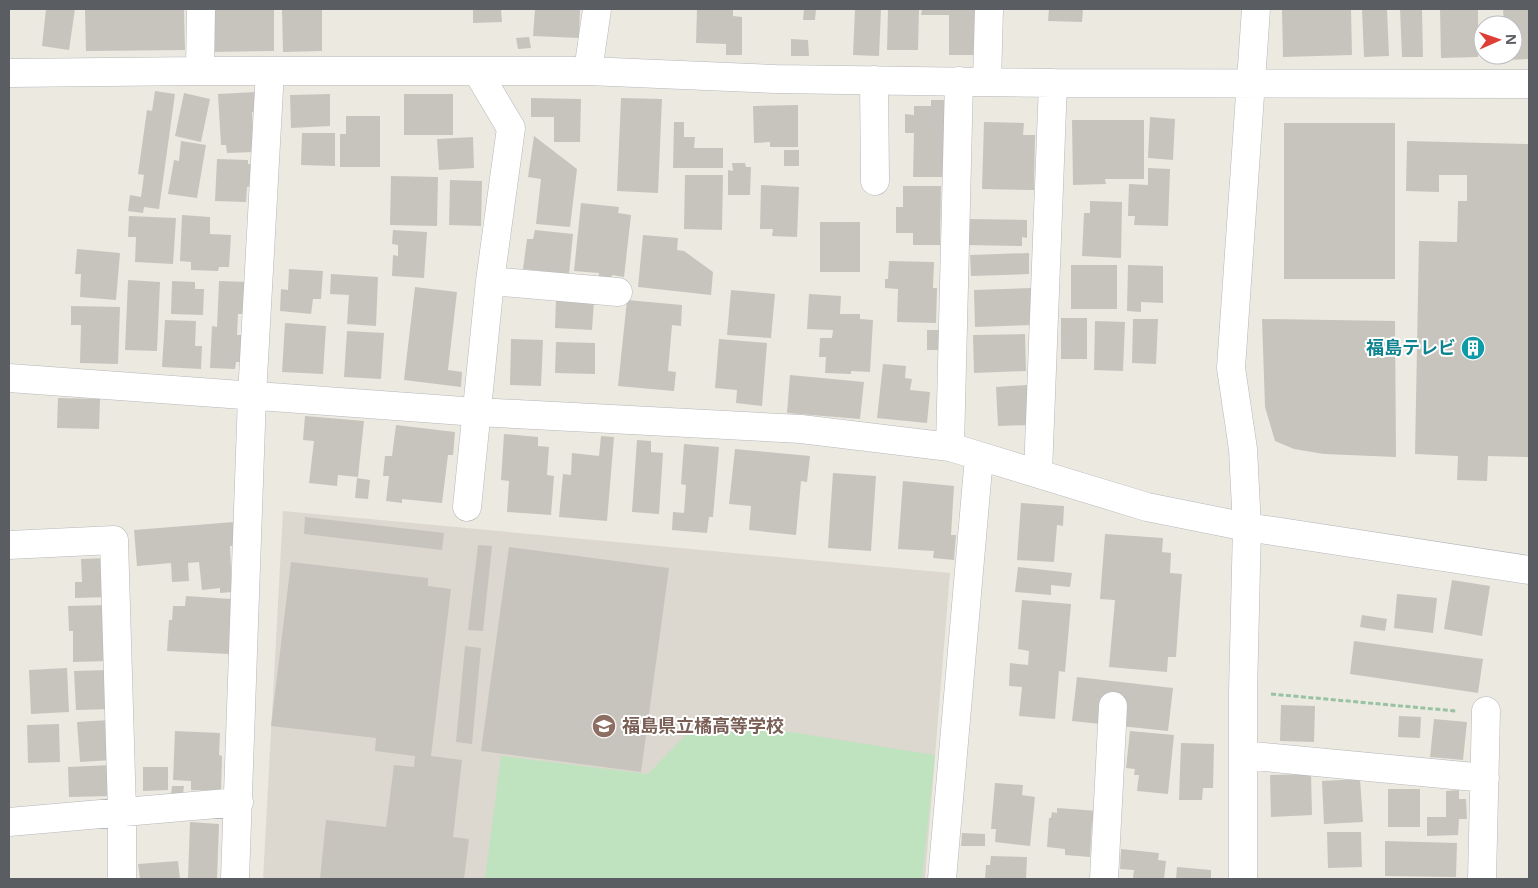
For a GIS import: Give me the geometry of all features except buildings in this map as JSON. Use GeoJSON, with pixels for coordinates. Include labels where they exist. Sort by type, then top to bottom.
{"type":"FeatureCollection","features":[{"type":"Feature","properties":{"kind":"street"},"geometry":{"type":"LineString","coordinates":[[200,71],[201,9]]}},
{"type":"Feature","properties":{"kind":"street"},"geometry":{"type":"LineString","coordinates":[[588,72],[597,9]]}},
{"type":"Feature","properties":{"kind":"street"},"geometry":{"type":"LineString","coordinates":[[987,82],[989,9]]}},
{"type":"Feature","properties":{"kind":"street"},"geometry":{"type":"LineString","coordinates":[[1243,879],[1243,692],[1247,527],[1243,449],[1231,368],[1256,9]]}},
{"type":"Feature","properties":{"kind":"street"},"geometry":{"type":"LineString","coordinates":[[9,73],[477,71],[588,72],[959,82],[1529,84]]}},
{"type":"Feature","properties":{"kind":"street"},"geometry":{"type":"LineString","coordinates":[[467,506],[490,281],[510,128],[477,71]]}},
{"type":"Feature","properties":{"kind":"street"},"geometry":{"type":"LineString","coordinates":[[235,879],[252,396],[270,72]]}},
{"type":"Feature","properties":{"kind":"street"},"geometry":{"type":"LineString","coordinates":[[874,80],[875,181]]}},
{"type":"Feature","properties":{"kind":"street"},"geometry":{"type":"LineString","coordinates":[[950,447],[959,82]]}},
{"type":"Feature","properties":{"kind":"street"},"geometry":{"type":"LineString","coordinates":[[1038,473],[1053,83]]}},
{"type":"Feature","properties":{"kind":"street"},"geometry":{"type":"LineString","coordinates":[[490,281],[618,292]]}},
{"type":"Feature","properties":{"kind":"street"},"geometry":{"type":"LineString","coordinates":[[9,378],[477,412],[801,429],[950,447],[1147,507],[1247,527],[1529,570]]}},
{"type":"Feature","properties":{"kind":"street"},"geometry":{"type":"LineString","coordinates":[[942,879],[979,457]]}},
{"type":"Feature","properties":{"kind":"street"},"geometry":{"type":"LineString","coordinates":[[9,545],[114,540],[122,812],[122,879]]}},
{"type":"Feature","properties":{"kind":"street"},"geometry":{"type":"LineString","coordinates":[[1104,879],[1113,706]]}},
{"type":"Feature","properties":{"kind":"street"},"geometry":{"type":"LineString","coordinates":[[1482,879],[1486,712]]}},
{"type":"Feature","properties":{"kind":"street"},"geometry":{"type":"LineString","coordinates":[[1243,755],[1485,778]]}},
{"type":"Feature","properties":{"kind":"street"},"geometry":{"type":"LineString","coordinates":[[9,822],[239,802]]}},
{"type":"Feature","properties":{"kind":"path"},"geometry":{"type":"LineString","coordinates":[[1243,692],[1486,712]]}},
{"type":"Feature","properties":{"kind":"shaded area","name":"福島県立橘高等学校"},"geometry":{"type":"Polygon","coordinates":[[[283,511],[950,573],[925,879],[263,879],[283,511]]]}},
{"type":"Feature","properties":{"kind":"green space"},"geometry":{"type":"Polygon","coordinates":[[[702,718],[935,755],[922,879],[485,879],[501,756],[648,774],[702,718]]]}},
{"type":"Feature","properties":{"kind":"place","name":"福島テレビ"},"geometry":{"type":"Point","coordinates":[1473,348]}},
{"type":"Feature","properties":{"kind":"place","name":"福島県立橘高等学校"},"geometry":{"type":"Point","coordinates":[604,726]}}]}
